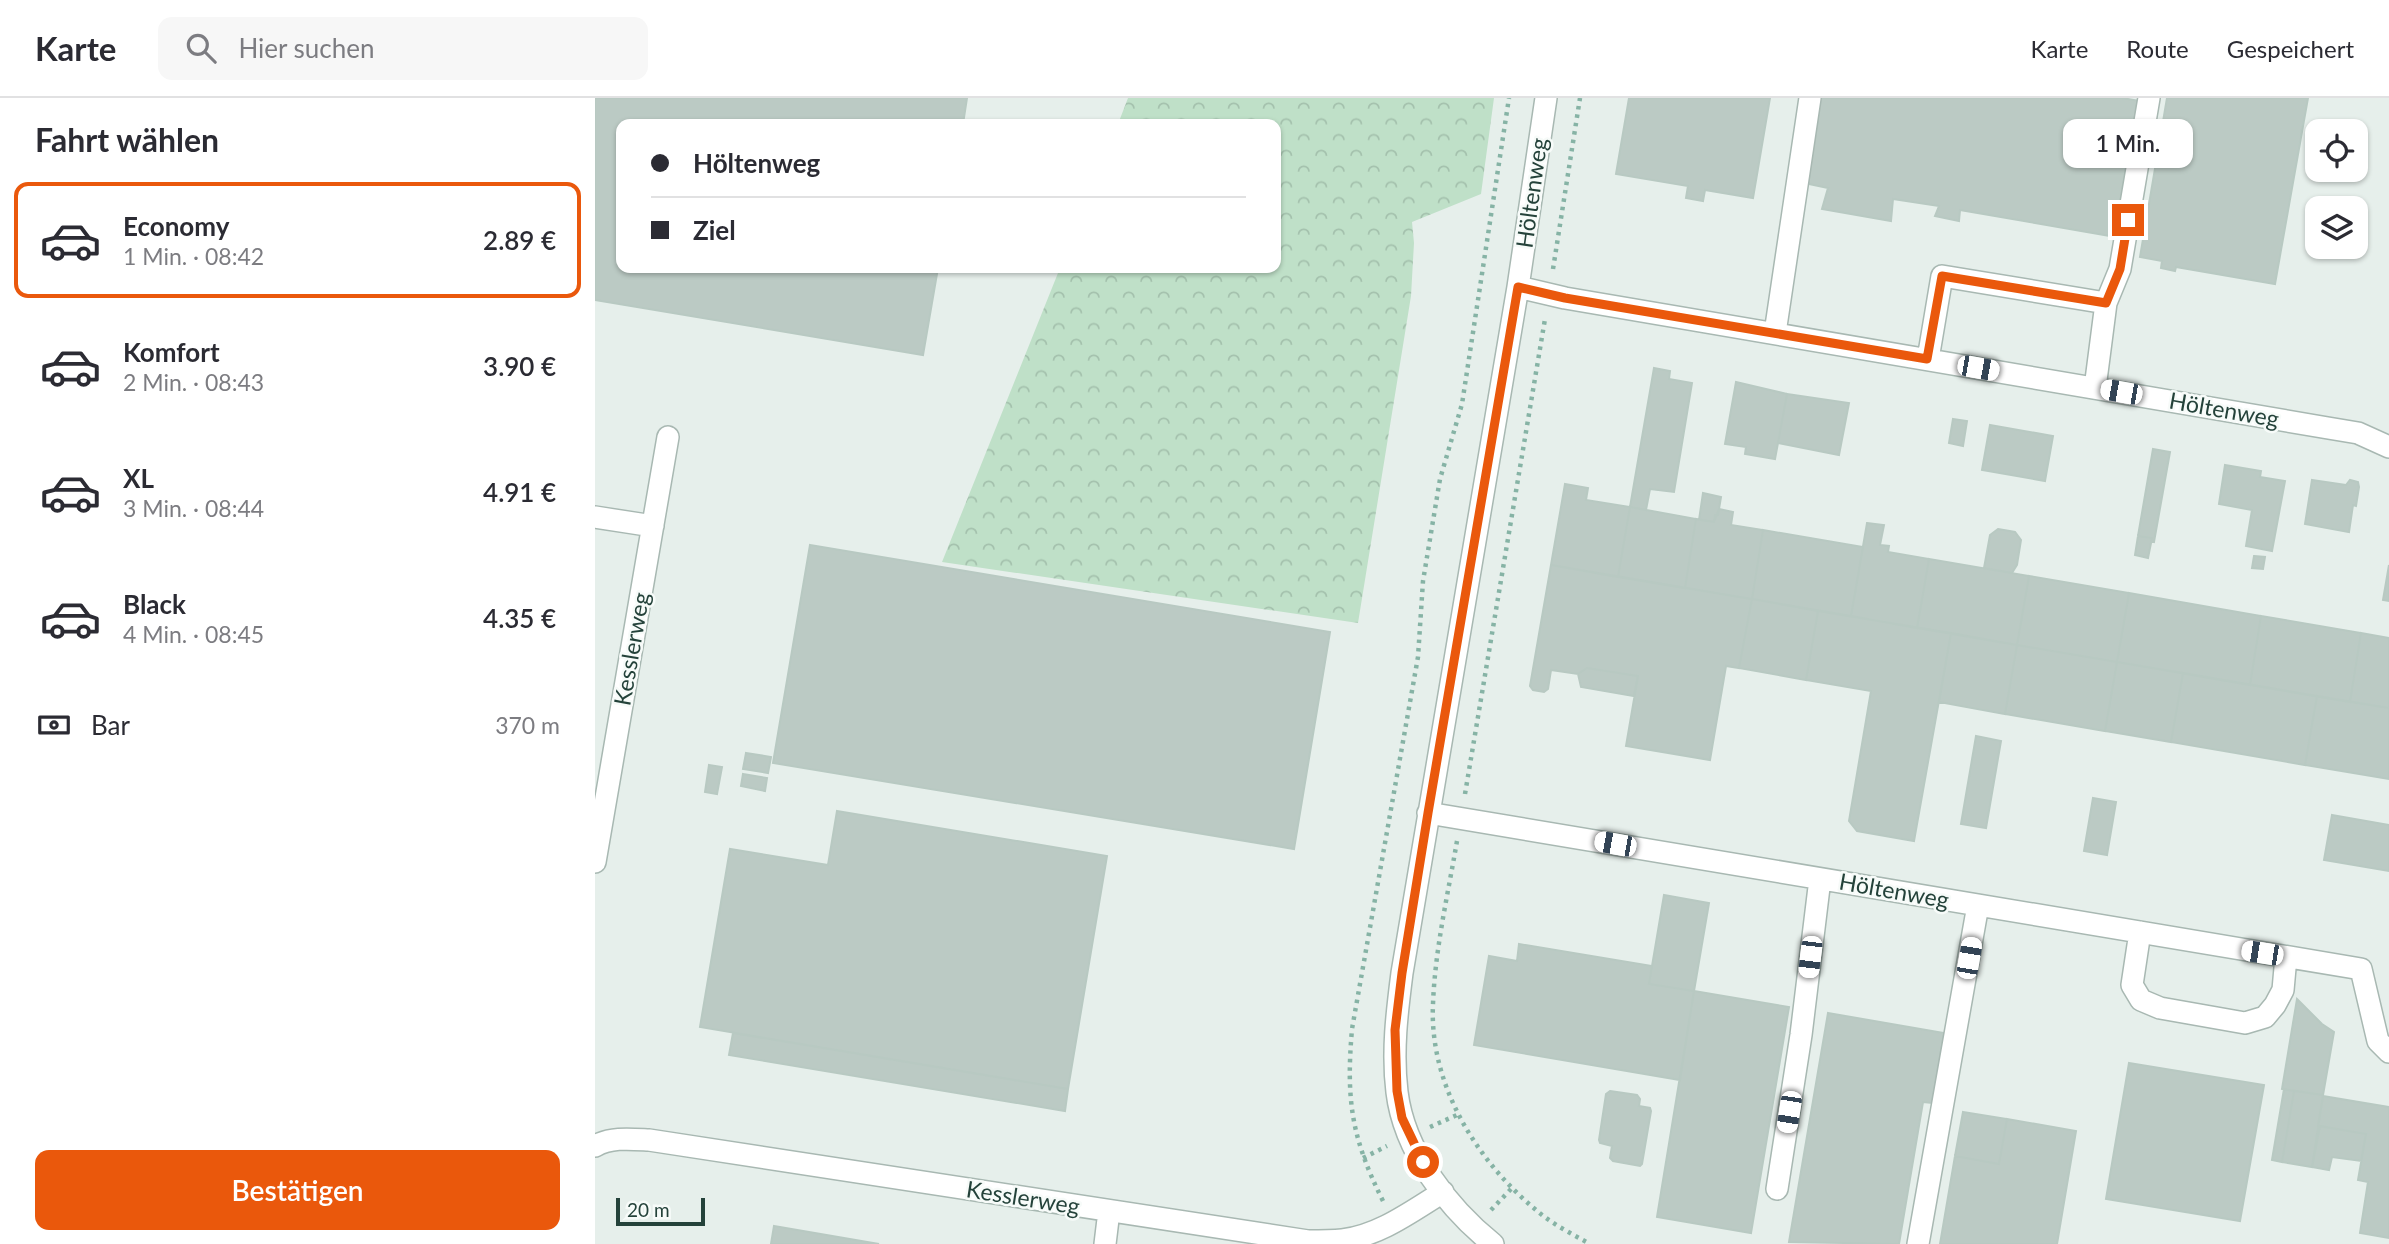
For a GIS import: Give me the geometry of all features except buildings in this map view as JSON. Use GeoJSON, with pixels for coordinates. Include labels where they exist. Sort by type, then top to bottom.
{"type":"FeatureCollection","features":[{"type":"Feature","properties":{"kind":"street","name":"Höltenweg"},"geometry":{"type":"LineString","coordinates":[[1493,1244],[1473,1228],[1443,1192],[1409,1135],[1402,1118],[1397,1091],[1395,1030],[1428,813],[1518,287],[1546,98]]}},
{"type":"Feature","properties":{"kind":"street"},"geometry":{"type":"LineString","coordinates":[[1775,333],[1810,98]]}},
{"type":"Feature","properties":{"kind":"street"},"geometry":{"type":"LineString","coordinates":[[2095,388],[2106,303],[2120,269],[2149,98]]}},
{"type":"Feature","properties":{"kind":"street"},"geometry":{"type":"LineString","coordinates":[[1927,359],[1942,276],[2106,303]]}},
{"type":"Feature","properties":{"kind":"street","name":"Höltenweg"},"geometry":{"type":"LineString","coordinates":[[1518,287],[2358,433],[2389,447]]}},
{"type":"Feature","properties":{"kind":"street","name":"Kesslerweg"},"geometry":{"type":"LineString","coordinates":[[595,862],[668,437]]}},
{"type":"Feature","properties":{"kind":"street"},"geometry":{"type":"LineString","coordinates":[[595,517],[653,527]]}},
{"type":"Feature","properties":{"kind":"street","name":"Höltenweg"},"geometry":{"type":"LineString","coordinates":[[1428,813],[2361,969],[2378,1041],[2389,1052]]}},
{"type":"Feature","properties":{"kind":"street"},"geometry":{"type":"LineString","coordinates":[[1777,1189],[1801,1035],[1820,878]]}},
{"type":"Feature","properties":{"kind":"street"},"geometry":{"type":"LineString","coordinates":[[1918,1244],[1978,905]]}},
{"type":"Feature","properties":{"kind":"street"},"geometry":{"type":"LineString","coordinates":[[2140,932],[2132,985],[2141,1000],[2160,1008],[2245,1023],[2265,1017],[2275,1006],[2283,990],[2287,957]]}},
{"type":"Feature","properties":{"kind":"street","name":"Kesslerweg"},"geometry":{"type":"LineString","coordinates":[[595,1146],[625,1139],[649,1140],[1308,1241],[1342,1240],[1362,1236],[1394,1222],[1443,1192]]}},
{"type":"Feature","properties":{"kind":"street"},"geometry":{"type":"LineString","coordinates":[[1105,1244],[1109,1211]]}},
{"type":"Feature","properties":{"kind":"path"},"geometry":{"type":"LineString","coordinates":[[1394,1222],[1366,1166],[1357,1141],[1350,1088],[1352,1028],[1418,657],[1421,598],[1440,479],[1462,404],[1509,98]]}},
{"type":"Feature","properties":{"kind":"path"},"geometry":{"type":"LineString","coordinates":[[1580,98],[1440,941],[1433,1006],[1439,1064],[1457,1115],[1478,1147],[1512,1188],[1538,1212],[1590,1244]]}},
{"type":"Feature","properties":{"kind":"green space"},"geometry":{"type":"Polygon","coordinates":[[[1128,98],[1494,98],[1481,194],[1412,222],[1414,243],[1411,296],[1358,623],[942,562],[1058,273],[1281,273],[1281,119],[1120,119],[1128,98]]]}},
{"type":"Feature","properties":{"kind":"route"},"geometry":{"type":"LineString","coordinates":[[1423,1162],[1402,1118],[1397,1091],[1395,1030],[1428,813],[1518,287],[1565,298],[1927,359],[1942,276],[2106,303],[2120,269],[2128,220]]}}]}
